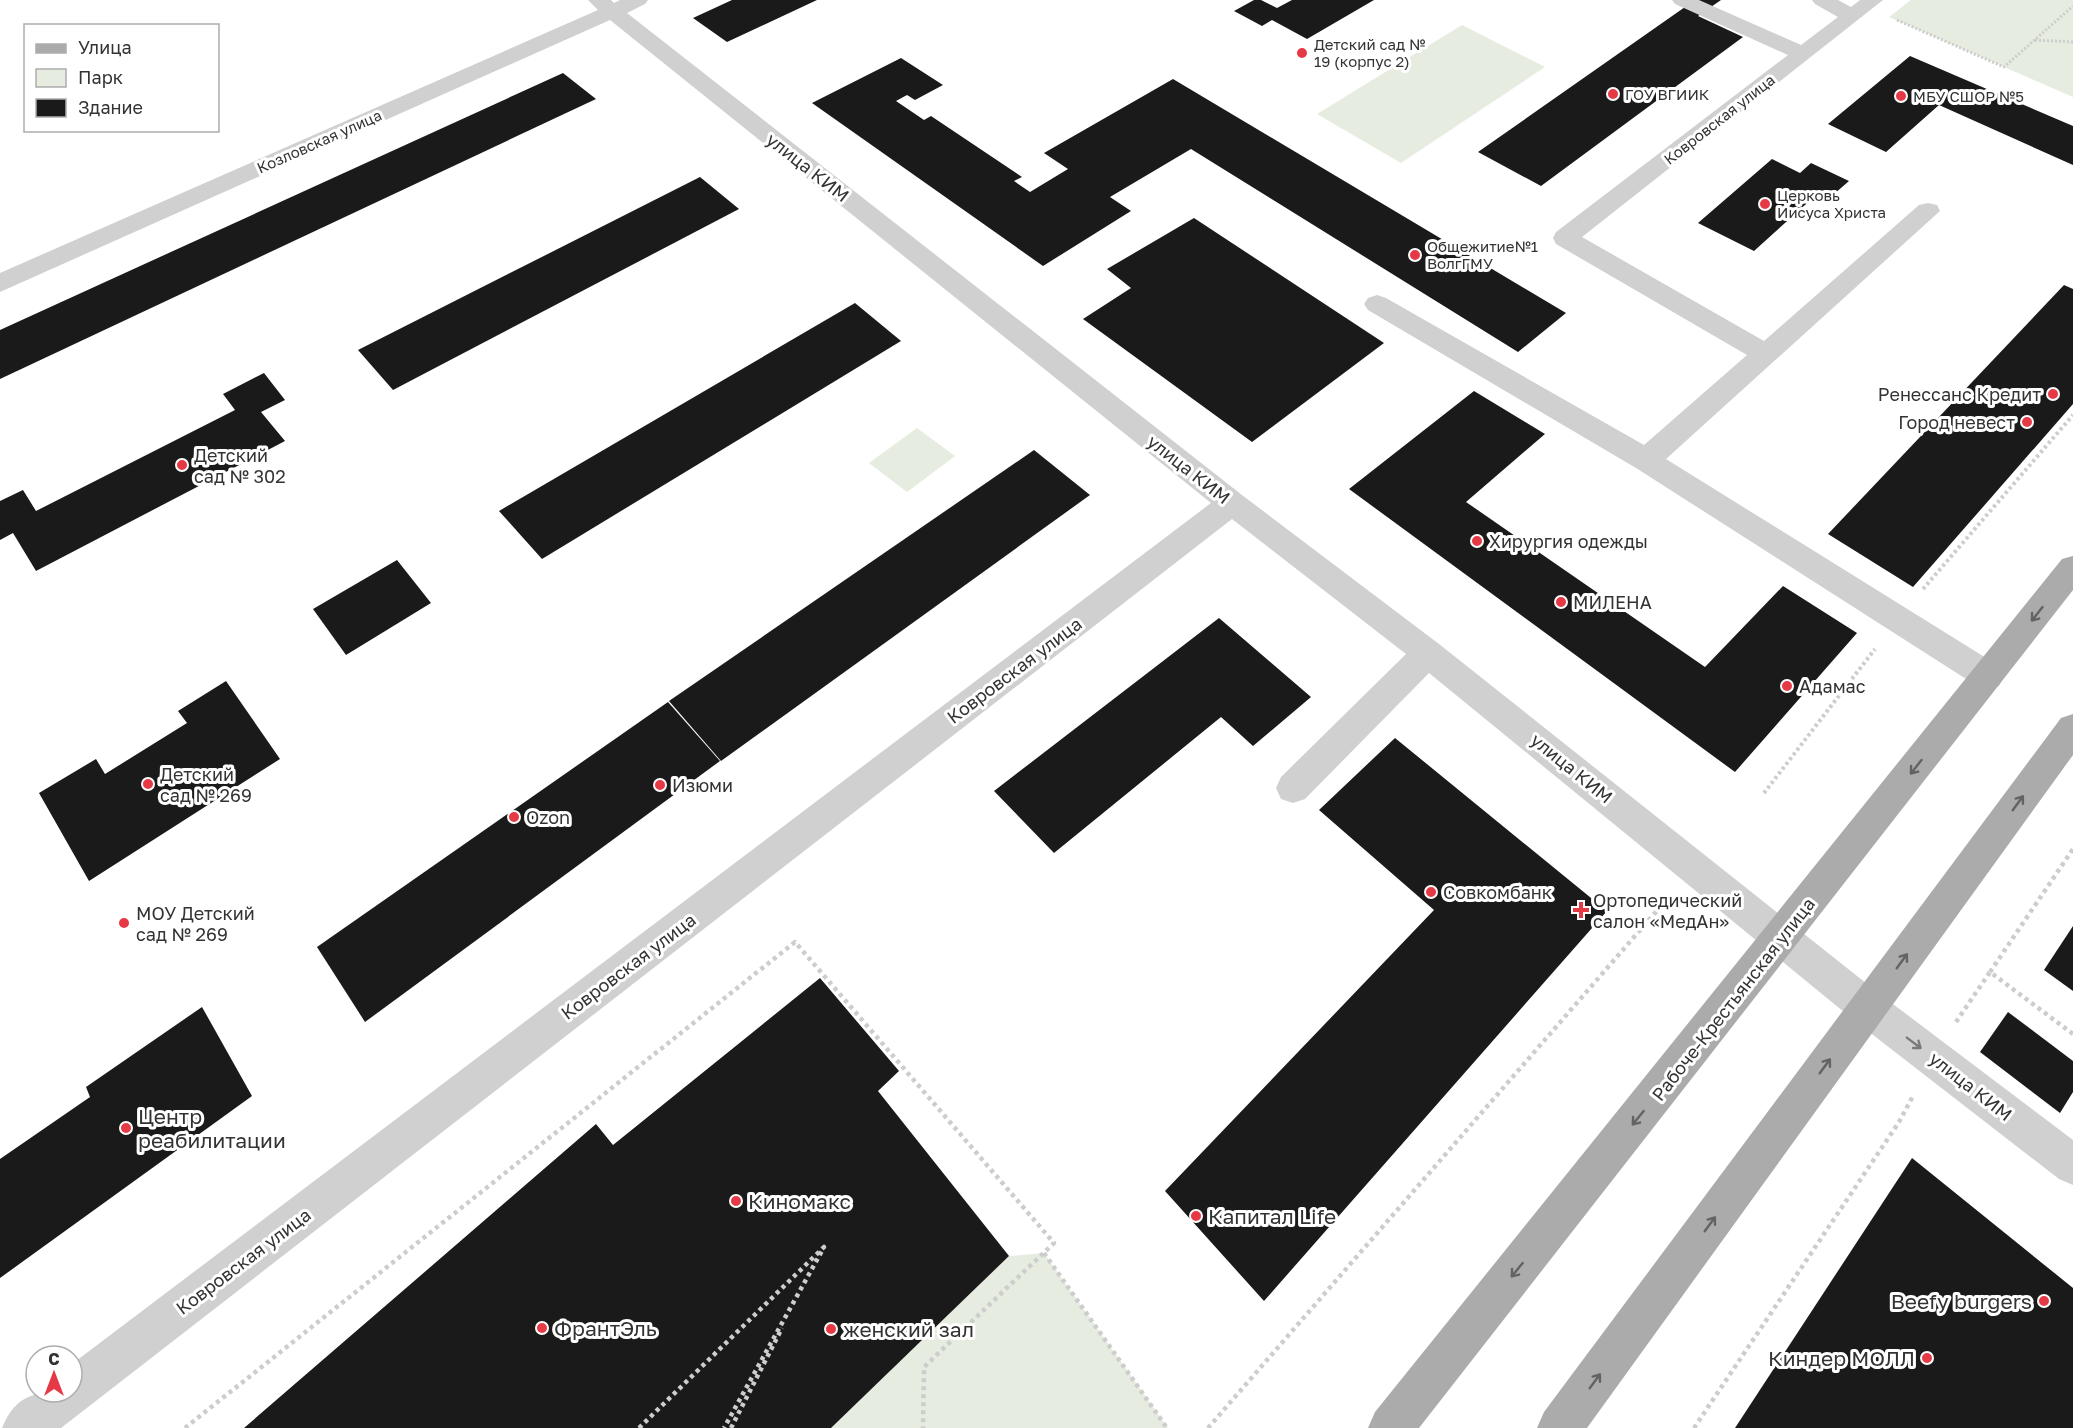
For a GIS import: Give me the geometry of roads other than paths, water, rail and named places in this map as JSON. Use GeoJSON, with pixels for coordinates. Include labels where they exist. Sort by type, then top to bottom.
{"type":"FeatureCollection","features":[{"type":"Feature","properties":{"kind":"main road","name":"Рабоче-Крестьянская улица"},"geometry":{"type":"LineString","coordinates":[[1391,1428],[2073,568]]}},
{"type":"Feature","properties":{"kind":"main road"},"geometry":{"type":"LineString","coordinates":[[1560,1428],[2073,728]]}},
{"type":"Feature","properties":{"kind":"street","name":"Козловская улица"},"geometry":{"type":"LineString","coordinates":[[0,283],[605,5],[638,0]]}},
{"type":"Feature","properties":{"kind":"street"},"geometry":{"type":"LineString","coordinates":[[1682,0],[1803,54]]}},
{"type":"Feature","properties":{"kind":"street"},"geometry":{"type":"LineString","coordinates":[[1822,0],[1864,8]]}},
{"type":"Feature","properties":{"kind":"street","name":"улица КИМ"},"geometry":{"type":"LineString","coordinates":[[605,5],[1232,503],[1428,653],[1868,1008],[2073,1165]]}},
{"type":"Feature","properties":{"kind":"street","name":"Ковровская улица"},"geometry":{"type":"LineString","coordinates":[[1764,353],[1564,238],[1864,8]]}},
{"type":"Feature","properties":{"kind":"street"},"geometry":{"type":"LineString","coordinates":[[1646,460],[1764,353],[1928,212]]}},
{"type":"Feature","properties":{"kind":"street"},"geometry":{"type":"LineString","coordinates":[[1377,304],[1646,460],[1988,676]]}},
{"type":"Feature","properties":{"kind":"street","name":"Ковровская улица"},"geometry":{"type":"LineString","coordinates":[[25,1428],[1232,503]]}},
{"type":"Feature","properties":{"kind":"street"},"geometry":{"type":"LineString","coordinates":[[1293,788],[1428,653]]}},
{"type":"Feature","properties":{"kind":"place","name":"Детский сад № 19 (корпус 2)"},"geometry":{"type":"Point","coordinates":[1302,53]}},
{"type":"Feature","properties":{"kind":"place","name":"ГОУ ВГИИК"},"geometry":{"type":"Point","coordinates":[1613,94]}},
{"type":"Feature","properties":{"kind":"place","name":"МБУ СШОР №5"},"geometry":{"type":"Point","coordinates":[1901,96]}},
{"type":"Feature","properties":{"kind":"place","name":"Церковь Иисуса Христа"},"geometry":{"type":"Point","coordinates":[1765,204]}},
{"type":"Feature","properties":{"kind":"place","name":"Общежитие№1 ВолгГМУ"},"geometry":{"type":"Point","coordinates":[1415,255]}},
{"type":"Feature","properties":{"kind":"place","name":"Ренессанс Кредит"},"geometry":{"type":"Point","coordinates":[2053,394]}},
{"type":"Feature","properties":{"kind":"place","name":"Город невест"},"geometry":{"type":"Point","coordinates":[2027,422]}},
{"type":"Feature","properties":{"kind":"place","name":"Детский сад № 302"},"geometry":{"type":"Point","coordinates":[182,465]}},
{"type":"Feature","properties":{"kind":"place","name":"Хирургия одежды"},"geometry":{"type":"Point","coordinates":[1477,541]}},
{"type":"Feature","properties":{"kind":"place","name":"МИЛЕНА"},"geometry":{"type":"Point","coordinates":[1561,602]}},
{"type":"Feature","properties":{"kind":"place","name":"Адамас"},"geometry":{"type":"Point","coordinates":[1787,686]}},
{"type":"Feature","properties":{"kind":"place","name":"Детский сад № 269"},"geometry":{"type":"Point","coordinates":[148,784]}},
{"type":"Feature","properties":{"kind":"place","name":"Изюми"},"geometry":{"type":"Point","coordinates":[660,785]}},
{"type":"Feature","properties":{"kind":"place","name":"Ozon"},"geometry":{"type":"Point","coordinates":[514,817]}},
{"type":"Feature","properties":{"kind":"place","name":"Совкомбанк"},"geometry":{"type":"Point","coordinates":[1431,892]}},
{"type":"Feature","properties":{"kind":"place","name":"Ортопедический салон «МедАн»"},"geometry":{"type":"Point","coordinates":[1581,910]}},
{"type":"Feature","properties":{"kind":"place","name":"МОУ Детский сад № 269"},"geometry":{"type":"Point","coordinates":[124,923]}},
{"type":"Feature","properties":{"kind":"place","name":"Центр реабилитации"},"geometry":{"type":"Point","coordinates":[126,1128]}},
{"type":"Feature","properties":{"kind":"place","name":"Киномакс"},"geometry":{"type":"Point","coordinates":[736,1201]}},
{"type":"Feature","properties":{"kind":"place","name":"Капитал Life"},"geometry":{"type":"Point","coordinates":[1196,1216]}},
{"type":"Feature","properties":{"kind":"place","name":"Beefy burgers"},"geometry":{"type":"Point","coordinates":[2044,1301]}},
{"type":"Feature","properties":{"kind":"place","name":"ФрантЭль"},"geometry":{"type":"Point","coordinates":[542,1328]}},
{"type":"Feature","properties":{"kind":"place","name":"женский зал"},"geometry":{"type":"Point","coordinates":[831,1329]}},
{"type":"Feature","properties":{"kind":"place","name":"Киндер МОЛЛ"},"geometry":{"type":"Point","coordinates":[1927,1358]}}]}
